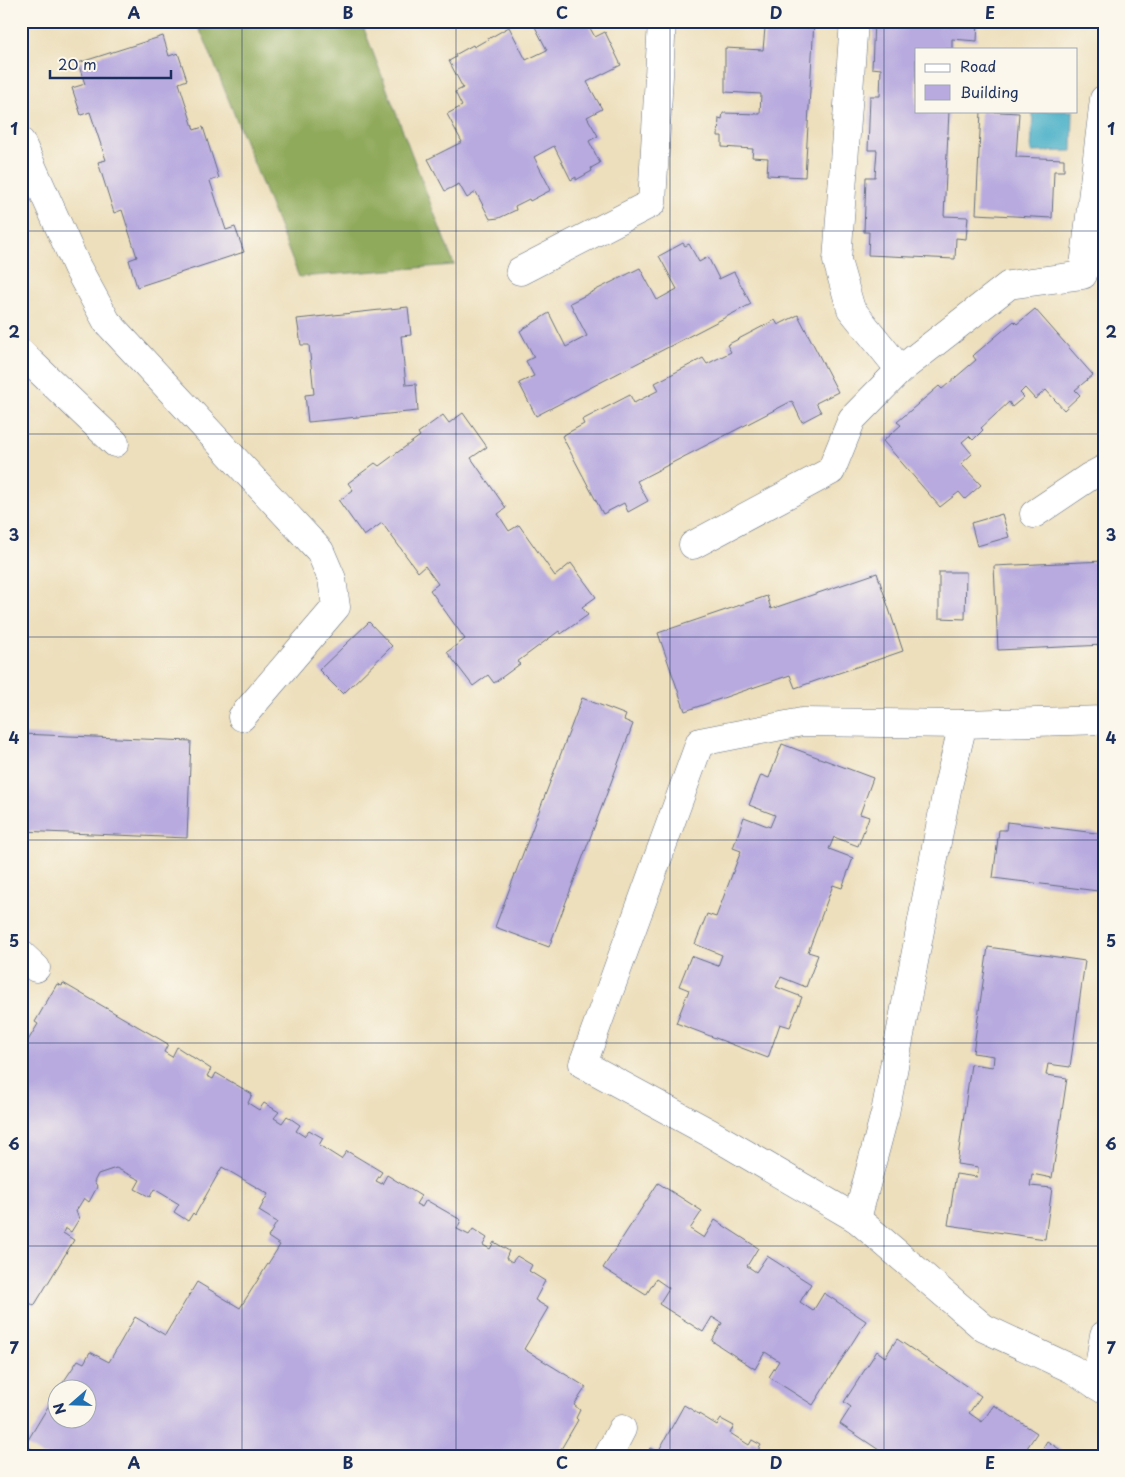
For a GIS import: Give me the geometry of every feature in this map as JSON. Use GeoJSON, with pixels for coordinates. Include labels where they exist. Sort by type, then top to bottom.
{"type":"FeatureCollection","features":[{"type":"Feature","properties":{"kind":"lane"},"geometry":{"type":"LineString","coordinates":[[520,271],[652,203],[662,21]]}},
{"type":"Feature","properties":{"kind":"lane"},"geometry":{"type":"LineString","coordinates":[[854,21],[837,261],[851,309],[900,370]]}},
{"type":"Feature","properties":{"kind":"lane"},"geometry":{"type":"LineString","coordinates":[[693,545],[831,472],[852,419],[900,370],[1009,285],[1094,279],[1104,99]]}},
{"type":"Feature","properties":{"kind":"lane"},"geometry":{"type":"LineString","coordinates":[[21,142],[77,267],[107,322],[320,551],[332,579],[336,607],[242,717]]}},
{"type":"Feature","properties":{"kind":"lane"},"geometry":{"type":"LineString","coordinates":[[21,353],[115,443]]}},
{"type":"Feature","properties":{"kind":"lane"},"geometry":{"type":"LineString","coordinates":[[1034,514],[1104,469]]}},
{"type":"Feature","properties":{"kind":"lane"},"geometry":{"type":"LineString","coordinates":[[1104,720],[963,724],[802,722],[700,742],[583,1064],[710,1133],[857,1219],[984,1328],[1072,1370],[1100,1387],[1104,1334]]}},
{"type":"Feature","properties":{"kind":"lane"},"geometry":{"type":"LineString","coordinates":[[857,1219],[885,1113],[947,790],[963,724]]}},
{"type":"Feature","properties":{"kind":"lane"},"geometry":{"type":"LineString","coordinates":[[608,1456],[622,1429]]}},
{"type":"Feature","properties":{"kind":"green space"},"geometry":{"type":"Polygon","coordinates":[[[194,21],[361,21],[454,265],[299,277],[204,38],[194,21]]]}},
{"type":"Feature","properties":{"kind":"water"},"geometry":{"type":"Polygon","coordinates":[[[1033,112],[1073,112],[1072,151],[1031,152],[1033,112]]]}},
{"type":"Feature","properties":{"kind":"building"},"geometry":{"type":"Polygon","coordinates":[[[532,21],[586,21],[595,37],[605,32],[621,65],[587,82],[602,109],[587,117],[598,136],[589,141],[600,163],[591,168],[592,171],[576,180],[576,177],[571,180],[554,146],[534,157],[551,190],[530,201],[529,199],[515,206],[516,210],[499,218],[490,219],[476,192],[467,198],[459,184],[445,191],[428,159],[462,142],[447,114],[462,106],[455,92],[463,88],[449,61],[456,57],[455,55],[473,45],[474,47],[509,27],[526,60],[547,50],[532,21]]]}},
{"type":"Feature","properties":{"kind":"building"},"geometry":{"type":"Polygon","coordinates":[[[729,21],[814,21],[805,177],[767,175],[768,158],[752,157],[753,149],[722,147],[722,136],[718,136],[719,118],[722,119],[723,113],[760,114],[761,94],[725,92],[725,48],[763,50],[765,28],[728,26],[729,21]]]}},
{"type":"Feature","properties":{"kind":"building"},"geometry":{"type":"Polygon","coordinates":[[[874,21],[978,21],[977,41],[952,39],[952,48],[915,48],[915,112],[949,112],[944,216],[968,217],[966,239],[956,238],[955,259],[868,255],[869,232],[864,232],[866,177],[875,177],[877,150],[868,150],[870,96],[880,96],[881,69],[872,68],[874,21]]]}},
{"type":"Feature","properties":{"kind":"building"},"geometry":{"type":"Polygon","coordinates":[[[163,36],[169,56],[178,53],[187,80],[179,83],[194,130],[203,127],[219,178],[210,181],[226,230],[235,227],[244,252],[137,287],[129,260],[137,257],[122,210],[114,213],[98,162],[106,160],[90,112],[81,115],[72,88],[85,84],[78,63],[163,36]]]}},
{"type":"Feature","properties":{"kind":"building"},"geometry":{"type":"Polygon","coordinates":[[[981,112],[1019,113],[1016,157],[1064,159],[1064,171],[1054,171],[1052,218],[976,214],[981,112]]]}},
{"type":"Feature","properties":{"kind":"building"},"geometry":{"type":"Polygon","coordinates":[[[683,243],[685,246],[689,244],[699,262],[708,257],[719,279],[734,272],[751,304],[536,416],[519,383],[534,376],[526,361],[534,357],[520,331],[549,313],[566,347],[587,336],[570,303],[640,268],[657,300],[677,289],[659,256],[683,243]]]}},
{"type":"Feature","properties":{"kind":"building"},"geometry":{"type":"Polygon","coordinates":[[[408,307],[411,335],[401,336],[406,385],[416,384],[418,411],[308,422],[305,395],[314,394],[309,345],[301,345],[297,319],[408,307]]]}},
{"type":"Feature","properties":{"kind":"building"},"geometry":{"type":"Polygon","coordinates":[[[1035,309],[1093,375],[1075,390],[1080,395],[1064,410],[1046,390],[1035,399],[1025,388],[1020,393],[1024,397],[1012,407],[1009,402],[981,428],[983,430],[973,440],[969,436],[962,442],[972,454],[961,464],[981,485],[965,499],[959,492],[940,507],[883,441],[901,425],[897,422],[939,386],[942,389],[976,360],[973,356],[975,354],[1014,321],[1017,324],[1035,309]]]}},
{"type":"Feature","properties":{"kind":"building"},"geometry":{"type":"Polygon","coordinates":[[[798,315],[838,392],[816,403],[821,412],[802,422],[792,401],[637,481],[648,501],[628,512],[624,503],[603,514],[562,436],[584,424],[582,420],[630,395],[634,403],[659,390],[655,383],[703,358],[707,364],[731,352],[727,345],[775,320],[778,325],[798,315]]]}},
{"type":"Feature","properties":{"kind":"building"},"geometry":{"type":"Polygon","coordinates":[[[463,413],[487,447],[471,458],[506,508],[498,514],[509,531],[519,525],[555,576],[571,563],[596,597],[582,607],[588,615],[561,634],[559,631],[517,662],[520,664],[494,683],[488,675],[473,686],[447,652],[465,639],[430,590],[438,584],[425,566],[418,572],[382,523],[364,536],[339,501],[353,490],[348,483],[375,463],[379,466],[420,436],[418,433],[443,415],[449,423],[463,413]]]}},
{"type":"Feature","properties":{"kind":"building"},"geometry":{"type":"Polygon","coordinates":[[[1002,514],[1009,537],[977,546],[971,523],[1002,514]]]}},
{"type":"Feature","properties":{"kind":"building"},"geometry":{"type":"Polygon","coordinates":[[[1104,561],[1104,645],[998,650],[994,566],[1104,561]]]}},
{"type":"Feature","properties":{"kind":"building"},"geometry":{"type":"Polygon","coordinates":[[[939,572],[966,572],[965,619],[939,618],[939,572]]]}},
{"type":"Feature","properties":{"kind":"building"},"geometry":{"type":"Polygon","coordinates":[[[877,573],[903,651],[795,688],[790,675],[685,711],[658,633],[767,596],[771,609],[877,573]]]}},
{"type":"Feature","properties":{"kind":"building"},"geometry":{"type":"Polygon","coordinates":[[[369,622],[392,646],[343,694],[319,670],[369,622]]]}},
{"type":"Feature","properties":{"kind":"building"},"geometry":{"type":"Polygon","coordinates":[[[582,698],[626,715],[624,720],[633,724],[549,947],[495,927],[582,698]]]}},
{"type":"Feature","properties":{"kind":"building"},"geometry":{"type":"Polygon","coordinates":[[[21,734],[191,741],[187,838],[21,831],[21,734]]]}},
{"type":"Feature","properties":{"kind":"building"},"geometry":{"type":"Polygon","coordinates":[[[782,744],[873,778],[860,814],[869,817],[858,846],[834,837],[829,849],[853,858],[842,888],[833,885],[808,952],[818,955],[806,987],[781,977],[776,987],[802,997],[790,1027],[780,1024],[768,1058],[676,1023],[689,990],[679,986],[691,956],[718,966],[722,955],[695,944],[707,914],[716,917],[741,851],[733,848],[744,817],[770,827],[775,815],[749,805],[761,775],[769,778],[782,744]]]}},
{"type":"Feature","properties":{"kind":"building"},"geometry":{"type":"Polygon","coordinates":[[[1007,822],[1104,834],[1098,891],[993,878],[999,830],[1006,830],[1007,822]]]}},
{"type":"Feature","properties":{"kind":"building"},"geometry":{"type":"Polygon","coordinates":[[[988,947],[1085,961],[1070,1067],[1048,1064],[1046,1075],[1067,1078],[1052,1178],[1032,1174],[1030,1186],[1052,1188],[1045,1239],[948,1225],[956,1174],[977,1177],[978,1172],[978,1167],[957,1164],[971,1064],[993,1067],[994,1056],[973,1053],[988,947]]]}},
{"type":"Feature","properties":{"kind":"building"},"geometry":{"type":"Polygon","coordinates":[[[63,983],[168,1044],[164,1052],[172,1057],[177,1047],[211,1069],[207,1076],[213,1079],[216,1073],[252,1094],[248,1103],[259,1110],[264,1103],[279,1112],[274,1118],[282,1123],[287,1116],[300,1125],[296,1131],[304,1136],[309,1130],[323,1138],[319,1145],[341,1159],[347,1151],[382,1172],[376,1181],[382,1184],[387,1175],[421,1196],[416,1204],[422,1207],[426,1200],[461,1220],[457,1229],[469,1235],[473,1229],[487,1238],[483,1245],[490,1249],[494,1242],[509,1251],[506,1258],[512,1262],[517,1256],[532,1265],[529,1271],[545,1281],[535,1300],[548,1308],[524,1349],[586,1387],[574,1405],[580,1410],[576,1418],[578,1420],[557,1456],[43,1456],[25,1445],[48,1407],[48,1430],[98,1430],[98,1380],[65,1380],[78,1360],[84,1363],[90,1352],[109,1362],[135,1317],[165,1335],[197,1282],[240,1308],[280,1245],[268,1237],[277,1222],[259,1211],[268,1194],[222,1167],[195,1215],[193,1213],[188,1221],[174,1212],[179,1204],[154,1189],[150,1197],[135,1189],[140,1180],[116,1168],[98,1174],[94,1182],[97,1187],[89,1202],[84,1198],[76,1211],[79,1219],[71,1232],[65,1228],[63,1233],[74,1240],[34,1306],[26,1300],[21,1307],[21,1060],[23,1056],[21,1052],[38,1024],[35,1022],[57,984],[62,986],[63,983]]]}},
{"type":"Feature","properties":{"kind":"building"},"geometry":{"type":"Polygon","coordinates":[[[658,1183],[702,1211],[690,1229],[704,1238],[715,1220],[758,1248],[747,1266],[756,1272],[767,1256],[811,1284],[800,1302],[813,1311],[824,1293],[866,1321],[813,1405],[769,1377],[779,1361],[765,1352],[755,1369],[712,1341],[722,1323],[712,1317],[703,1332],[659,1304],[669,1288],[656,1279],[646,1295],[603,1268],[658,1183]]]}},
{"type":"Feature","properties":{"kind":"building"},"geometry":{"type":"Polygon","coordinates":[[[897,1339],[981,1396],[969,1413],[982,1422],[994,1405],[1037,1433],[1025,1451],[1032,1456],[888,1456],[840,1424],[851,1407],[844,1402],[877,1351],[885,1357],[897,1339]]]}},
{"type":"Feature","properties":{"kind":"building"},"geometry":{"type":"Polygon","coordinates":[[[684,1405],[717,1425],[721,1419],[734,1426],[730,1433],[749,1445],[752,1440],[761,1445],[755,1456],[646,1456],[650,1448],[658,1452],[684,1405]]]}},
{"type":"Feature","properties":{"kind":"building"},"geometry":{"type":"Polygon","coordinates":[[[1047,1441],[1070,1456],[1038,1456],[1047,1441]]]}}]}
